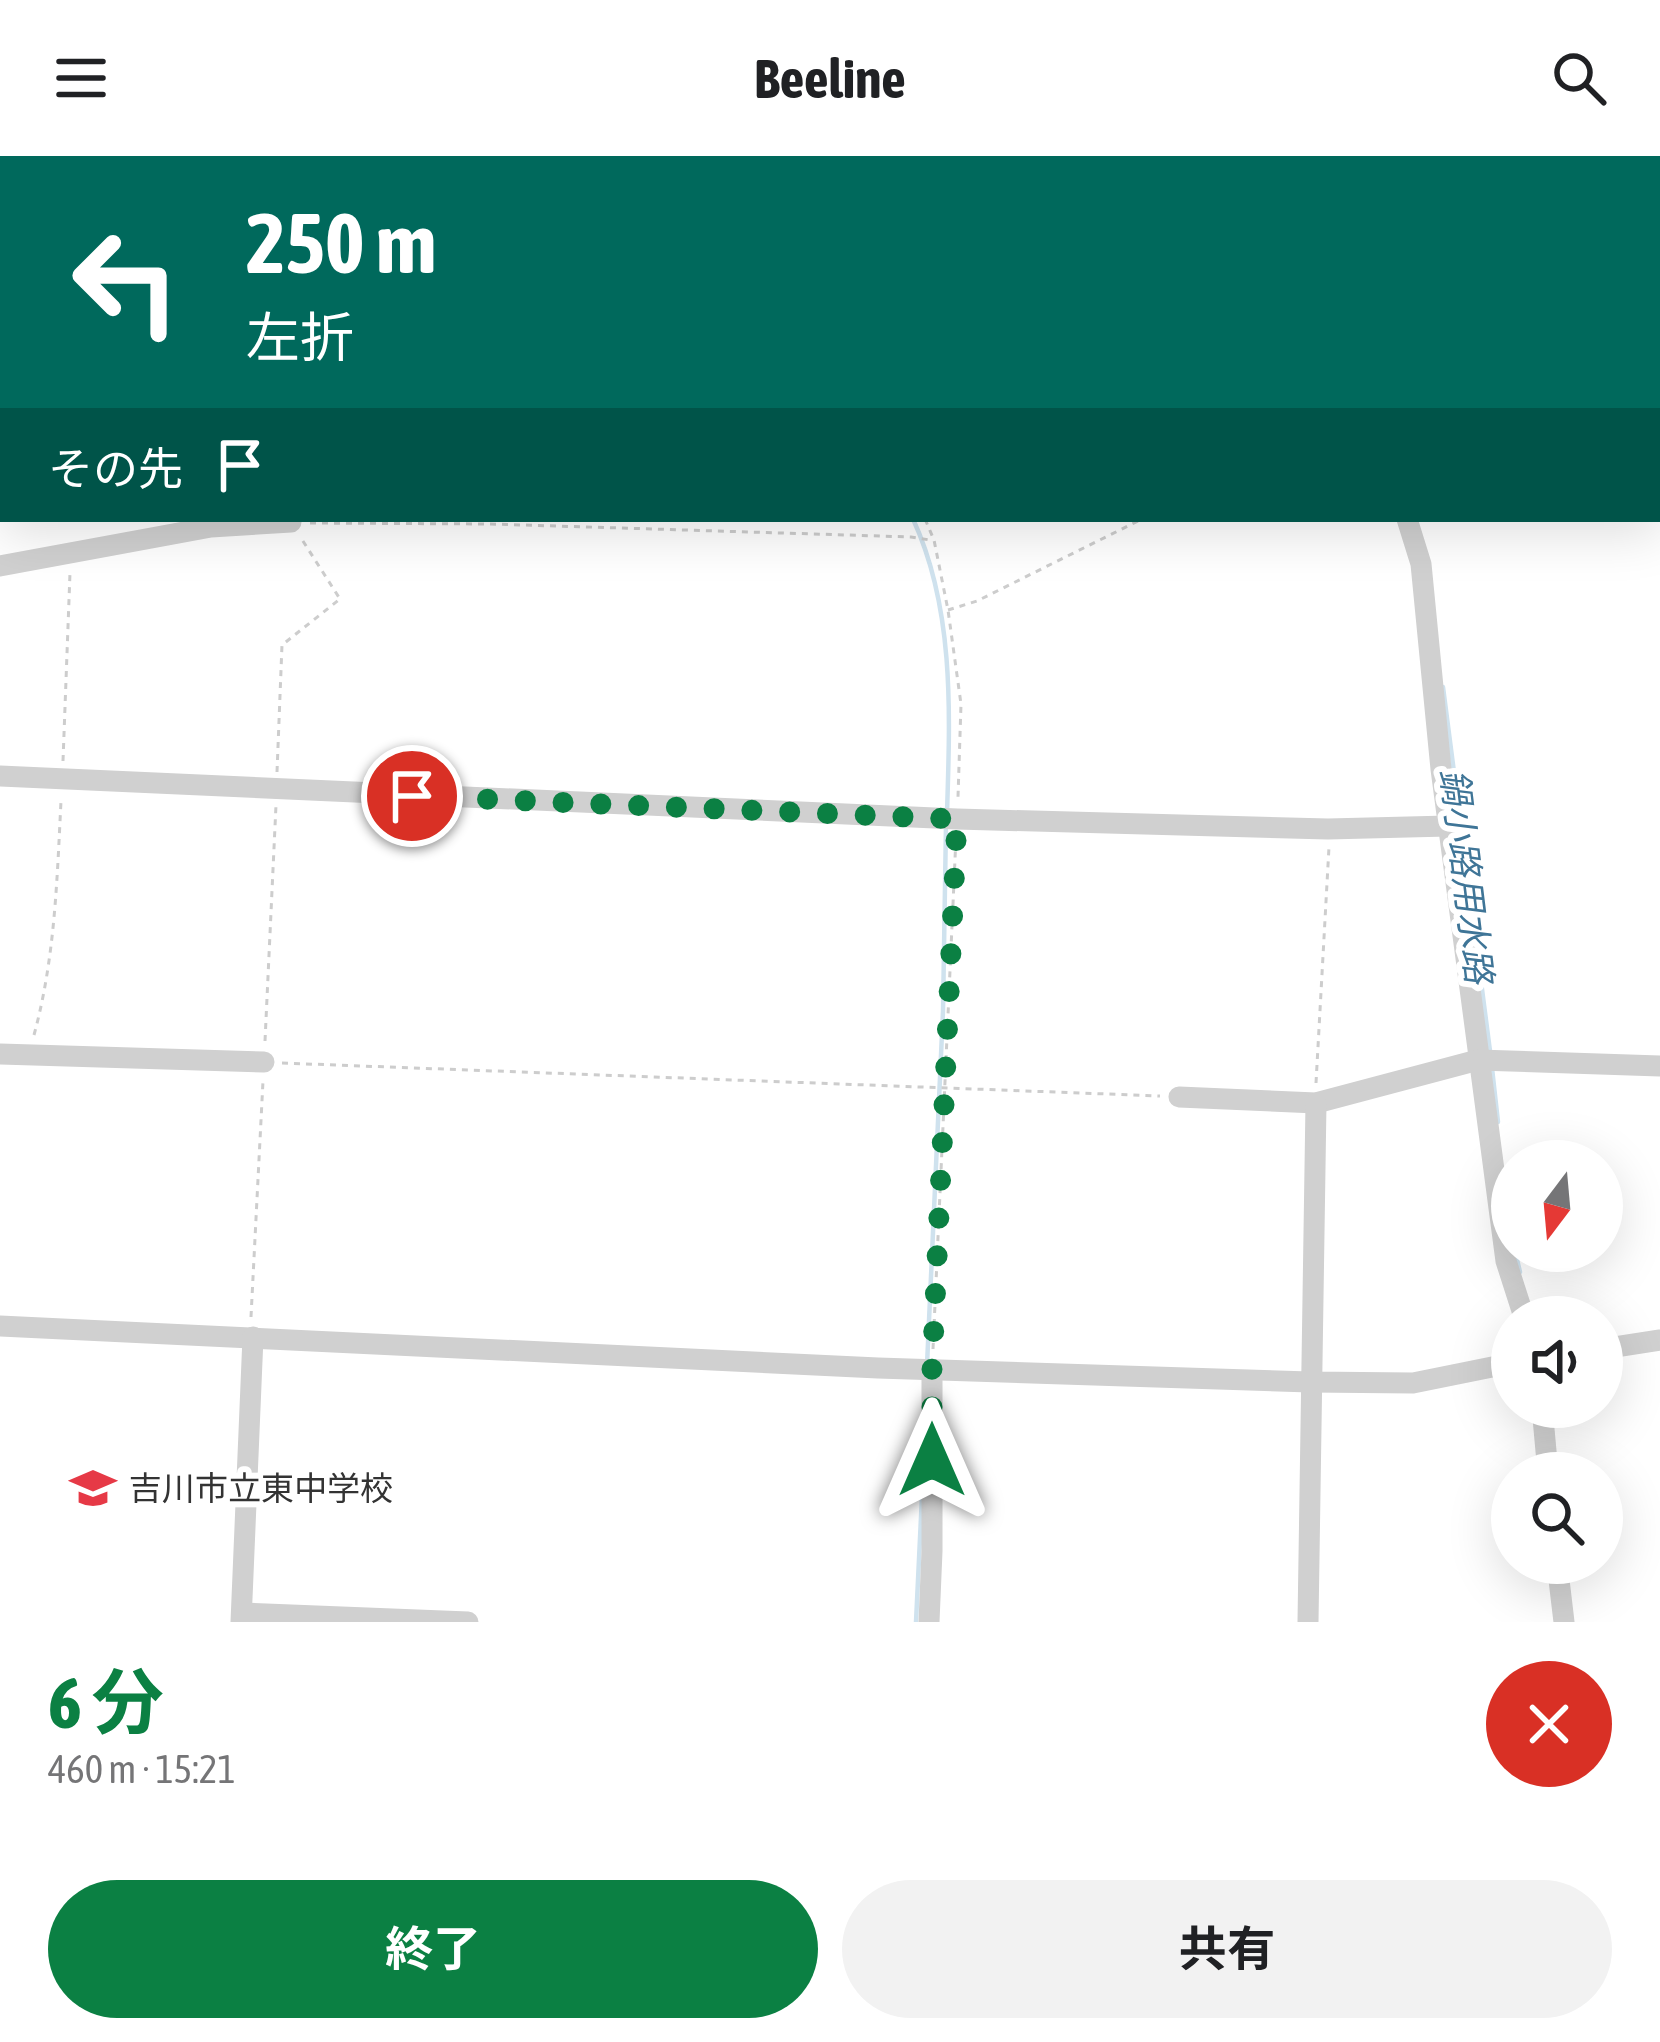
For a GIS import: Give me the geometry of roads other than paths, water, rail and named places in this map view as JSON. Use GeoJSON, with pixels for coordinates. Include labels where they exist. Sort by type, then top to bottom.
{"type":"FeatureCollection","features":[{"type":"Feature","properties":{"kind":"street"},"geometry":{"type":"LineString","coordinates":[[1408,522],[1421,564],[1478,1060],[1506,1261],[1517,1296]]}},
{"type":"Feature","properties":{"kind":"street"},"geometry":{"type":"LineString","coordinates":[[0,566],[212,526],[291,523]]}},
{"type":"Feature","properties":{"kind":"street"},"geometry":{"type":"LineString","coordinates":[[0,776],[957,819],[1328,829],[1448,826]]}},
{"type":"Feature","properties":{"kind":"street"},"geometry":{"type":"LineString","coordinates":[[0,1054],[264,1062]]}},
{"type":"Feature","properties":{"kind":"street"},"geometry":{"type":"LineString","coordinates":[[1179,1097],[1316,1103],[1478,1060],[1660,1066]]}},
{"type":"Feature","properties":{"kind":"street"},"geometry":{"type":"LineString","coordinates":[[1308,1622],[1316,1103]]}},
{"type":"Feature","properties":{"kind":"street"},"geometry":{"type":"LineString","coordinates":[[0,1326],[1310,1382],[1413,1383],[1491,1367]]}},
{"type":"Feature","properties":{"kind":"street"},"geometry":{"type":"LineString","coordinates":[[252,1337],[242,1618],[468,1622]]}},
{"type":"Feature","properties":{"kind":"street"},"geometry":{"type":"LineString","coordinates":[[1623,1346],[1660,1340]]}},
{"type":"Feature","properties":{"kind":"street"},"geometry":{"type":"LineString","coordinates":[[928,1622],[932,1369]]}},
{"type":"Feature","properties":{"kind":"street"},"geometry":{"type":"LineString","coordinates":[[1559,1584],[1564,1622]]}},
{"type":"Feature","properties":{"kind":"waterway"},"geometry":{"type":"LineString","coordinates":[[914,522],[927,554],[943,626],[949,701],[947,813]]}},
{"type":"Feature","properties":{"kind":"waterway","name":"鍋小路用水路"},"geometry":{"type":"LineString","coordinates":[[1443,687],[1490,1051]]}},
{"type":"Feature","properties":{"kind":"waterway"},"geometry":{"type":"LineString","coordinates":[[927,1365],[946,824]]}},
{"type":"Feature","properties":{"kind":"waterway","name":"鍋小路用水路"},"geometry":{"type":"LineString","coordinates":[[1492,1068],[1498,1122]]}},
{"type":"Feature","properties":{"kind":"waterway"},"geometry":{"type":"LineString","coordinates":[[916,1622],[922,1496]]}},
{"type":"Feature","properties":{"kind":"place","name":"吉川市立東中学校"},"geometry":{"type":"Point","coordinates":[93,1488]}}]}
